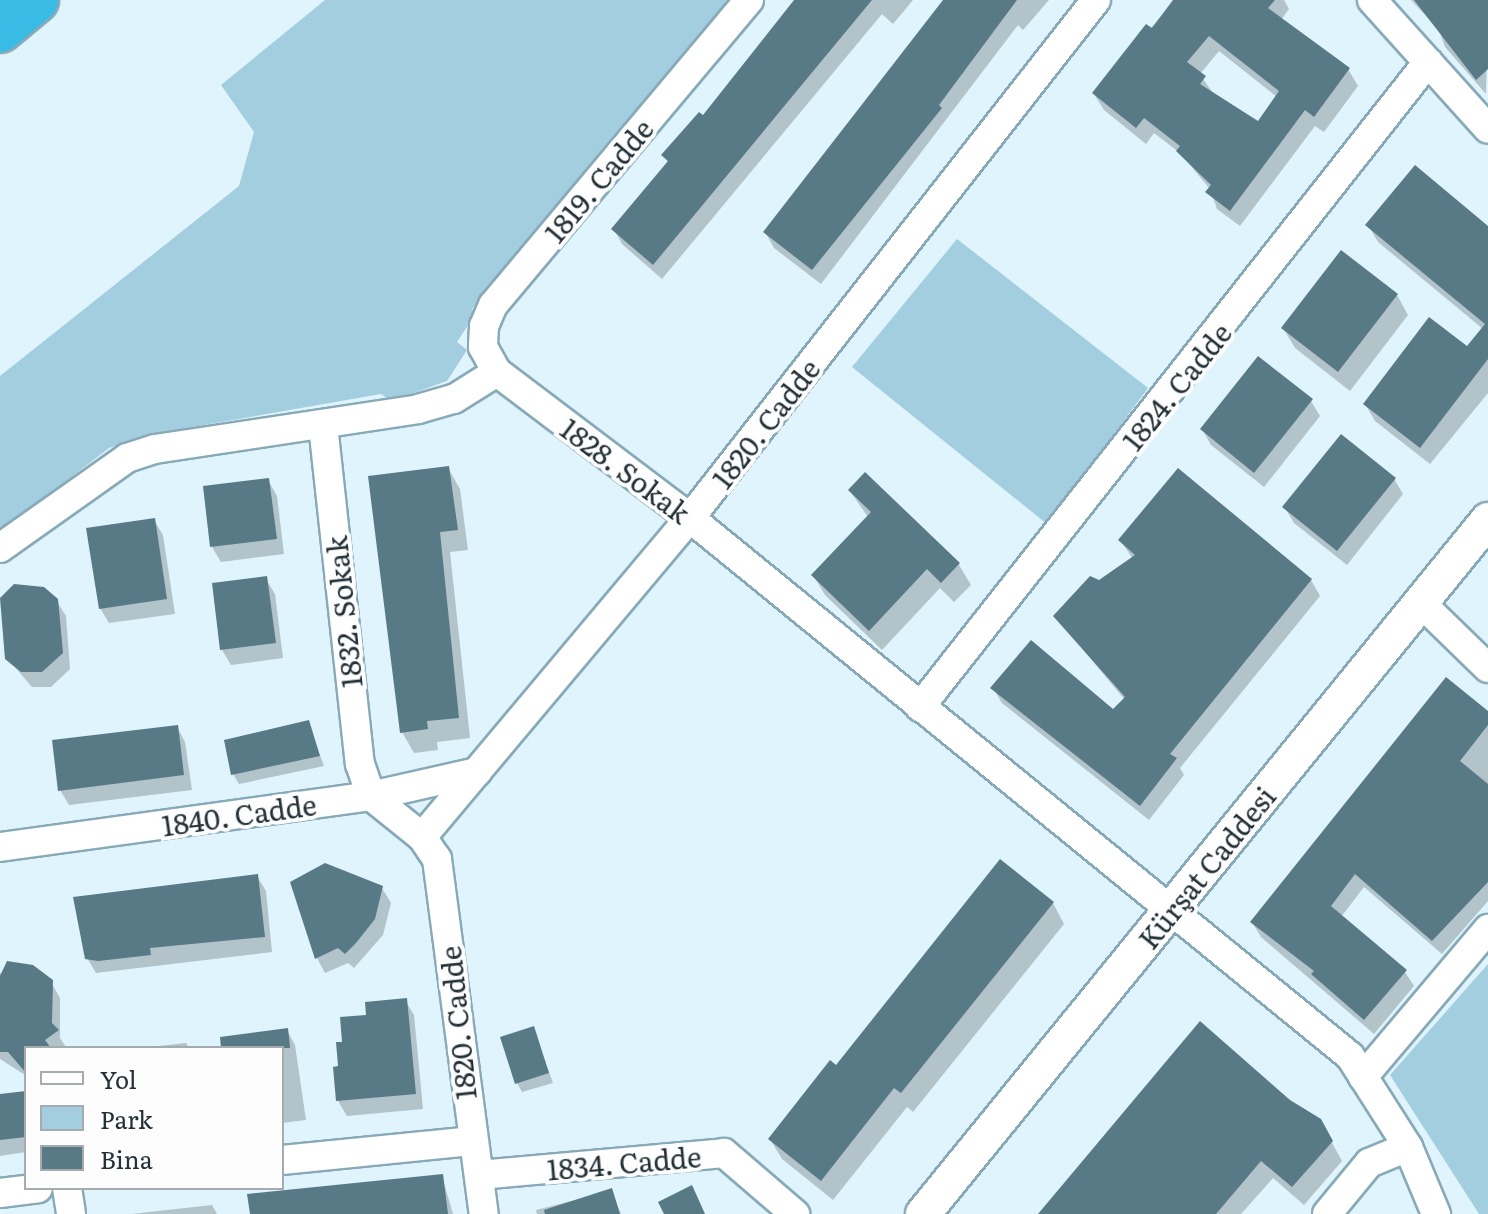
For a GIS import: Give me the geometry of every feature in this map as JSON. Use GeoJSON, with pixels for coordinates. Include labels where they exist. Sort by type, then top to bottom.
{"type":"FeatureCollection","features":[{"type":"Feature","properties":{"kind":"highway"},"geometry":{"type":"LineString","coordinates":[[0,30],[36,0]]}},
{"type":"Feature","properties":{"kind":"street","name":"1819. Cadde"},"geometry":{"type":"LineString","coordinates":[[497,372],[483,347],[484,326],[493,305],[749,0]]}},
{"type":"Feature","properties":{"kind":"street","name":"1820. Cadde"},"geometry":{"type":"LineString","coordinates":[[422,837],[690,518],[1096,0]]}},
{"type":"Feature","properties":{"kind":"street"},"geometry":{"type":"LineString","coordinates":[[1372,0],[1488,129]]}},
{"type":"Feature","properties":{"kind":"street","name":"1824. Cadde"},"geometry":{"type":"LineString","coordinates":[[920,707],[1428,62]]}},
{"type":"Feature","properties":{"kind":"street"},"geometry":{"type":"LineString","coordinates":[[0,548],[127,458],[155,449],[323,425],[454,399],[497,372]]}},
{"type":"Feature","properties":{"kind":"street","name":"1828. Sokak"},"geometry":{"type":"LineString","coordinates":[[497,372],[690,518],[1350,1056],[1408,1147],[1436,1214]]}},
{"type":"Feature","properties":{"kind":"street","name":"1832. Sokak"},"geometry":{"type":"LineString","coordinates":[[323,425],[356,736],[371,796]]}},
{"type":"Feature","properties":{"kind":"street","name":"Kürşat Caddesi"},"geometry":{"type":"LineString","coordinates":[[923,1214],[1488,520]]}},
{"type":"Feature","properties":{"kind":"street"},"geometry":{"type":"LineString","coordinates":[[1419,601],[1488,668]]}},
{"type":"Feature","properties":{"kind":"street","name":"1840. Cadde"},"geometry":{"type":"LineString","coordinates":[[0,847],[371,796],[477,772]]}},
{"type":"Feature","properties":{"kind":"street","name":"1820. Cadde"},"geometry":{"type":"LineString","coordinates":[[371,796],[422,837],[437,859],[444,897],[471,1141],[484,1214]]}},
{"type":"Feature","properties":{"kind":"street"},"geometry":{"type":"LineString","coordinates":[[1363,1077],[1488,929]]}},
{"type":"Feature","properties":{"kind":"street"},"geometry":{"type":"LineString","coordinates":[[284,1160],[471,1141]]}},
{"type":"Feature","properties":{"kind":"street"},"geometry":{"type":"LineString","coordinates":[[1327,1214],[1369,1163],[1408,1147]]}},
{"type":"Feature","properties":{"kind":"street","name":"1834. Cadde"},"geometry":{"type":"LineString","coordinates":[[479,1175],[724,1153],[795,1214]]}},
{"type":"Feature","properties":{"kind":"street"},"geometry":{"type":"LineString","coordinates":[[0,1193],[24,1190]]}},
{"type":"Feature","properties":{"kind":"street"},"geometry":{"type":"LineString","coordinates":[[67,1190],[71,1214]]}},
{"type":"Feature","properties":{"kind":"green space"},"geometry":{"type":"Polygon","coordinates":[[[325,0],[728,0],[472,309],[476,313],[457,342],[467,350],[447,381],[391,401],[381,394],[147,435],[109,448],[0,532],[0,376],[239,186],[254,132],[221,85],[325,0]]]}},
{"type":"Feature","properties":{"kind":"green space"},"geometry":{"type":"Polygon","coordinates":[[[957,239],[1148,388],[1047,524],[852,367],[957,239]]]}},
{"type":"Feature","properties":{"kind":"green space"},"geometry":{"type":"Polygon","coordinates":[[[1488,964],[1488,1214],[1479,1214],[1390,1075],[1488,964]]]}},
{"type":"Feature","properties":{"kind":"building"},"geometry":{"type":"Polygon","coordinates":[[[794,0],[872,0],[653,265],[611,229],[668,161],[661,155],[699,112],[703,115],[794,0]]]}},
{"type":"Feature","properties":{"kind":"building"},"geometry":{"type":"Polygon","coordinates":[[[943,0],[1017,0],[939,105],[942,108],[812,270],[763,232],[943,0]]]}},
{"type":"Feature","properties":{"kind":"building"},"geometry":{"type":"Polygon","coordinates":[[[1173,0],[1275,0],[1268,8],[1350,68],[1314,117],[1305,110],[1230,211],[1205,192],[1211,185],[1176,151],[1180,146],[1144,118],[1136,128],[1092,93],[1146,24],[1152,28],[1173,0]],[[1209,36],[1187,62],[1206,76],[1200,84],[1258,121],[1279,91],[1209,36]]]}},
{"type":"Feature","properties":{"kind":"building"},"geometry":{"type":"Polygon","coordinates":[[[1414,0],[1488,0],[1488,69],[1476,80],[1414,0]]]}},
{"type":"Feature","properties":{"kind":"building"},"geometry":{"type":"Polygon","coordinates":[[[1415,165],[1488,226],[1488,359],[1420,448],[1363,404],[1429,317],[1467,346],[1485,324],[1365,225],[1415,165]]]}},
{"type":"Feature","properties":{"kind":"building"},"geometry":{"type":"Polygon","coordinates":[[[1341,250],[1398,294],[1338,372],[1281,328],[1341,250]]]}},
{"type":"Feature","properties":{"kind":"building"},"geometry":{"type":"Polygon","coordinates":[[[1258,356],[1313,399],[1254,473],[1200,429],[1258,356]]]}},
{"type":"Feature","properties":{"kind":"building"},"geometry":{"type":"Polygon","coordinates":[[[1341,434],[1396,478],[1337,551],[1282,507],[1341,434]]]}},
{"type":"Feature","properties":{"kind":"building"},"geometry":{"type":"Polygon","coordinates":[[[449,466],[458,530],[440,532],[459,718],[427,721],[428,729],[400,733],[368,476],[449,466]]]}},
{"type":"Feature","properties":{"kind":"building"},"geometry":{"type":"Polygon","coordinates":[[[1178,468],[1312,579],[1170,754],[1177,758],[1140,806],[990,688],[1031,640],[1113,709],[1125,697],[1053,616],[1090,576],[1099,580],[1135,555],[1118,540],[1178,468]]]}},
{"type":"Feature","properties":{"kind":"building"},"geometry":{"type":"Polygon","coordinates":[[[865,472],[960,563],[941,583],[927,569],[869,631],[811,575],[871,512],[848,490],[865,472]]]}},
{"type":"Feature","properties":{"kind":"building"},"geometry":{"type":"Polygon","coordinates":[[[269,478],[277,539],[210,547],[203,486],[269,478]]]}},
{"type":"Feature","properties":{"kind":"building"},"geometry":{"type":"Polygon","coordinates":[[[155,518],[167,599],[99,609],[86,528],[155,518]]]}},
{"type":"Feature","properties":{"kind":"building"},"geometry":{"type":"Polygon","coordinates":[[[267,576],[276,643],[220,650],[212,583],[267,576]]]}},
{"type":"Feature","properties":{"kind":"building"},"geometry":{"type":"Polygon","coordinates":[[[14,584],[44,587],[58,599],[63,653],[42,672],[21,672],[5,659],[0,598],[14,584]]]}},
{"type":"Feature","properties":{"kind":"building"},"geometry":{"type":"Polygon","coordinates":[[[1446,677],[1488,711],[1488,725],[1460,761],[1488,784],[1488,882],[1432,941],[1355,874],[1331,906],[1407,970],[1364,1020],[1311,974],[1314,971],[1250,922],[1446,677]]]}},
{"type":"Feature","properties":{"kind":"building"},"geometry":{"type":"Polygon","coordinates":[[[309,720],[320,756],[231,775],[224,740],[309,720]]]}},
{"type":"Feature","properties":{"kind":"building"},"geometry":{"type":"Polygon","coordinates":[[[178,725],[184,775],[58,791],[52,740],[178,725]]]}},
{"type":"Feature","properties":{"kind":"building"},"geometry":{"type":"Polygon","coordinates":[[[1000,859],[1054,902],[901,1093],[894,1088],[821,1181],[768,1139],[830,1060],[836,1065],[1000,859]]]}},
{"type":"Feature","properties":{"kind":"building"},"geometry":{"type":"Polygon","coordinates":[[[325,863],[383,886],[375,919],[356,943],[345,954],[338,948],[315,959],[290,882],[325,863]]]}},
{"type":"Feature","properties":{"kind":"building"},"geometry":{"type":"Polygon","coordinates":[[[258,874],[265,937],[150,948],[151,955],[98,961],[85,959],[73,897],[258,874]]]}},
{"type":"Feature","properties":{"kind":"building"},"geometry":{"type":"Polygon","coordinates":[[[7,961],[33,965],[53,980],[52,1023],[59,1030],[45,1040],[50,1046],[24,1046],[24,1071],[8,1052],[0,1052],[0,976],[7,961]]]}},
{"type":"Feature","properties":{"kind":"building"},"geometry":{"type":"Polygon","coordinates":[[[407,998],[416,1094],[336,1101],[333,1067],[338,1066],[336,1042],[342,1042],[340,1017],[366,1015],[365,1002],[407,998]]]}},
{"type":"Feature","properties":{"kind":"building"},"geometry":{"type":"Polygon","coordinates":[[[1200,1021],[1290,1100],[1321,1119],[1333,1141],[1292,1187],[1261,1161],[1216,1214],[1038,1214],[1200,1021]]]}},
{"type":"Feature","properties":{"kind":"building"},"geometry":{"type":"Polygon","coordinates":[[[534,1026],[549,1073],[515,1084],[500,1037],[534,1026]]]}},
{"type":"Feature","properties":{"kind":"building"},"geometry":{"type":"Polygon","coordinates":[[[288,1028],[290,1048],[221,1046],[220,1037],[288,1028]]]}},
{"type":"Feature","properties":{"kind":"building"},"geometry":{"type":"Polygon","coordinates":[[[24,1091],[24,1137],[0,1140],[0,1094],[24,1091]]]}},
{"type":"Feature","properties":{"kind":"building"},"geometry":{"type":"Polygon","coordinates":[[[443,1174],[448,1214],[250,1214],[247,1194],[443,1174]]]}},
{"type":"Feature","properties":{"kind":"building"},"geometry":{"type":"Polygon","coordinates":[[[692,1185],[705,1214],[664,1214],[658,1202],[692,1185]]]}},
{"type":"Feature","properties":{"kind":"building"},"geometry":{"type":"Polygon","coordinates":[[[612,1188],[620,1214],[545,1214],[544,1210],[612,1188]]]}}]}
